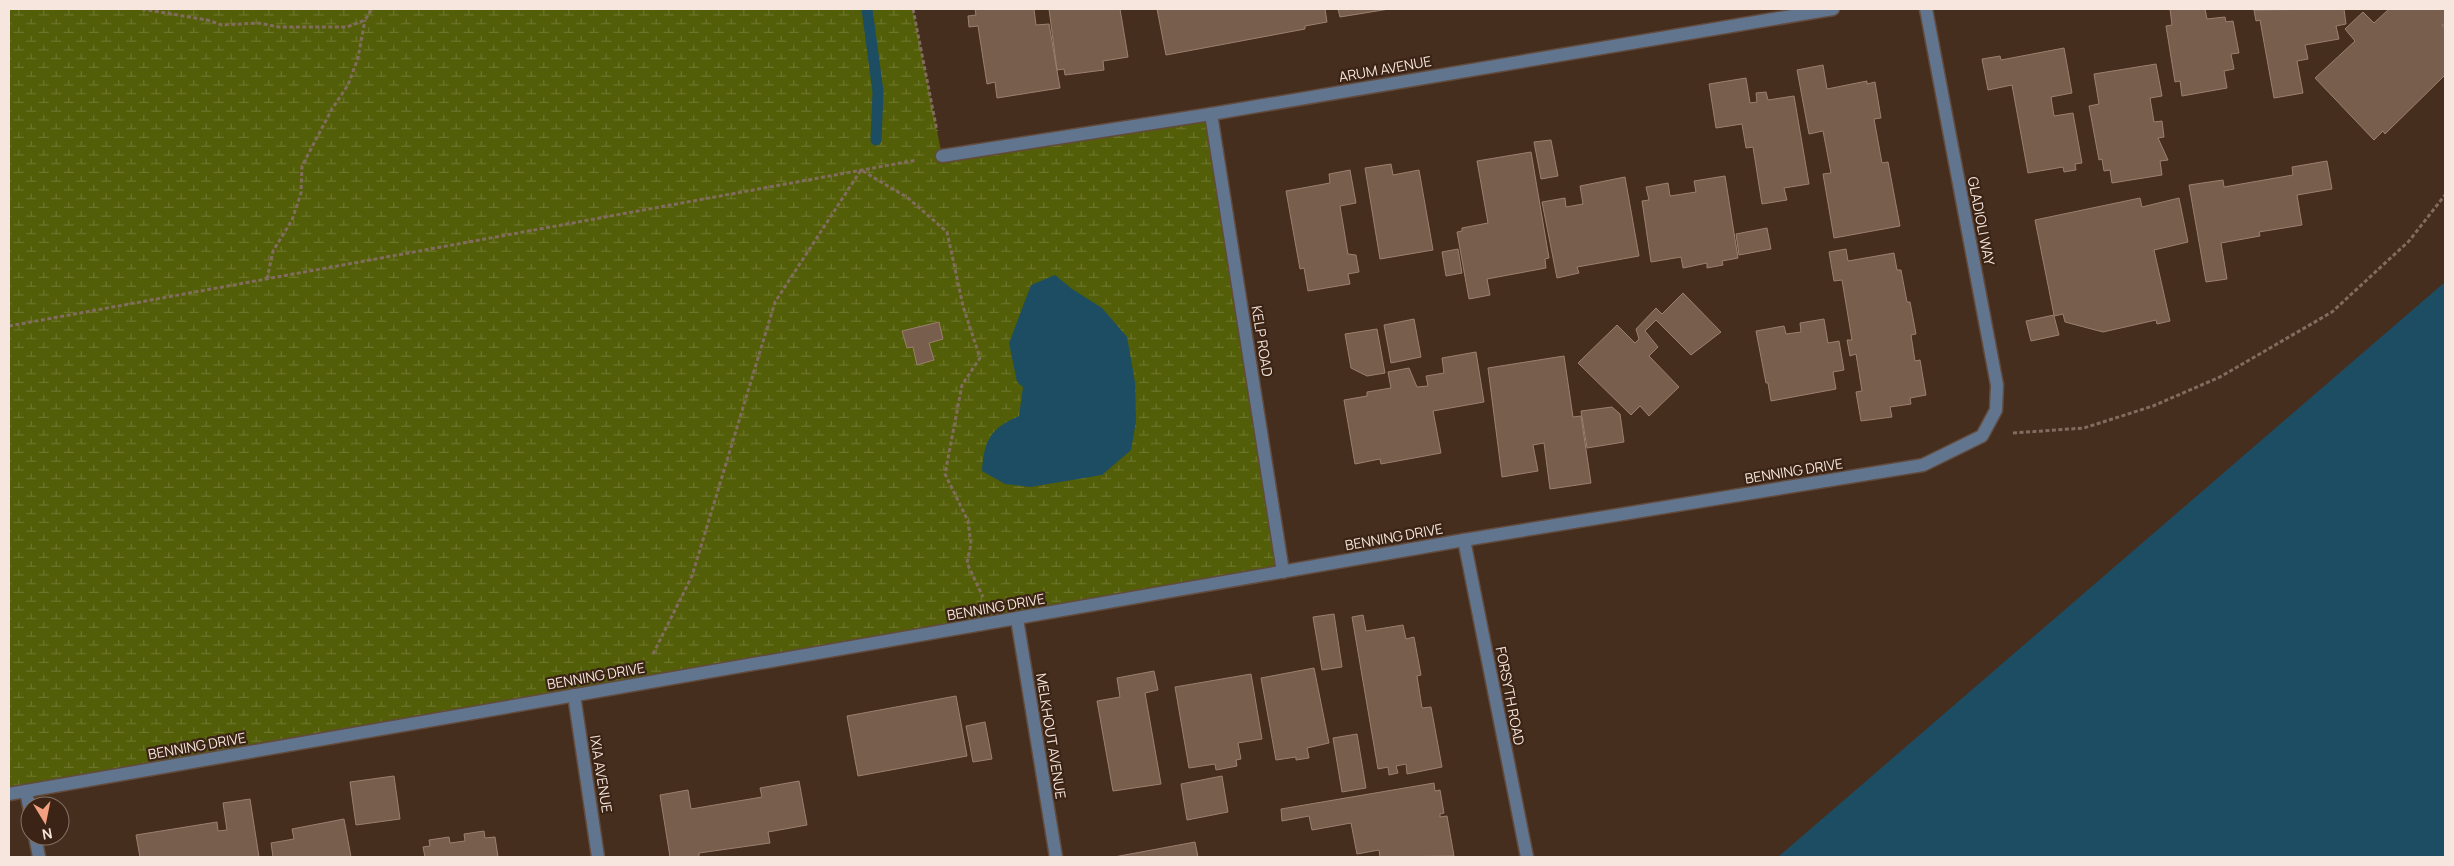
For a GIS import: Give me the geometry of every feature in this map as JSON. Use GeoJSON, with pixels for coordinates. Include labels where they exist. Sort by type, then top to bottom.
{"type":"FeatureCollection","features":[{"type":"Feature","properties":{"kind":"street","name":"ARUM AVENUE"},"geometry":{"type":"LineString","coordinates":[[942,156],[1211,114],[1833,9]]}},
{"type":"Feature","properties":{"kind":"street","name":"GLADIOLI WAY"},"geometry":{"type":"LineString","coordinates":[[1926,9],[1997,385],[1996,410],[1982,436]]}},
{"type":"Feature","properties":{"kind":"street","name":"KELP ROAD"},"geometry":{"type":"LineString","coordinates":[[1211,114],[1283,572]]}},
{"type":"Feature","properties":{"kind":"street","name":"BENNING DRIVE"},"geometry":{"type":"LineString","coordinates":[[9,794],[1464,540],[1923,465],[1982,436]]}},
{"type":"Feature","properties":{"kind":"street","name":"FORSYTH ROAD"},"geometry":{"type":"LineString","coordinates":[[1464,540],[1527,857]]}},
{"type":"Feature","properties":{"kind":"street","name":"MELKHOUT AVENUE"},"geometry":{"type":"LineString","coordinates":[[1017,618],[1056,857]]}},
{"type":"Feature","properties":{"kind":"street","name":"IXIA AVENUE"},"geometry":{"type":"LineString","coordinates":[[574,695],[598,857]]}},
{"type":"Feature","properties":{"kind":"street"},"geometry":{"type":"LineString","coordinates":[[26,791],[27,796]]}},
{"type":"Feature","properties":{"kind":"path"},"geometry":{"type":"LineString","coordinates":[[142,9],[207,20],[222,25],[258,23],[279,27],[347,27],[364,20]]}},
{"type":"Feature","properties":{"kind":"path"},"geometry":{"type":"LineString","coordinates":[[267,279],[273,250],[292,220],[301,193],[302,166],[332,109],[348,84],[358,58],[364,20],[372,9]]}},
{"type":"Feature","properties":{"kind":"path"},"geometry":{"type":"LineString","coordinates":[[9,326],[942,156],[913,9]]}},
{"type":"Feature","properties":{"kind":"path"},"geometry":{"type":"LineString","coordinates":[[861,170],[908,198],[947,232],[963,306],[980,358],[962,385],[945,474],[968,521],[971,544],[967,563],[993,623]]}},
{"type":"Feature","properties":{"kind":"path"},"geometry":{"type":"LineString","coordinates":[[638,684],[692,576],[775,302],[861,170]]}},
{"type":"Feature","properties":{"kind":"path"},"geometry":{"type":"LineString","coordinates":[[1982,436],[2084,428],[2153,406],[2220,377],[2332,312],[2409,241],[2445,195]]}},
{"type":"Feature","properties":{"kind":"green space"},"geometry":{"type":"Polygon","coordinates":[[[9,9],[913,9],[942,156],[1211,114],[1283,572],[9,794],[9,9]]]}},
{"type":"Feature","properties":{"kind":"water"},"geometry":{"type":"Polygon","coordinates":[[[1055,275],[1072,289],[1102,308],[1127,337],[1135,382],[1136,421],[1131,450],[1102,475],[1030,487],[1005,484],[982,471],[985,451],[990,437],[1001,425],[1019,416],[1023,387],[1017,382],[1009,343],[1031,285],[1055,275]]]}},
{"type":"Feature","properties":{"kind":"water"},"geometry":{"type":"Polygon","coordinates":[[[2445,282],[2445,857],[1778,857],[2445,282]]]}},
{"type":"Feature","properties":{"kind":"building"},"geometry":{"type":"Polygon","coordinates":[[[975,9],[1034,9],[1036,25],[1049,24],[1060,88],[997,98],[995,82],[987,84],[978,26],[969,27],[968,16],[976,15],[975,9]]]}},
{"type":"Feature","properties":{"kind":"building"},"geometry":{"type":"Polygon","coordinates":[[[1049,9],[1120,9],[1128,57],[1103,61],[1104,70],[1065,75],[1064,69],[1057,70],[1049,9]]]}},
{"type":"Feature","properties":{"kind":"building"},"geometry":{"type":"Polygon","coordinates":[[[1157,9],[1325,9],[1327,22],[1305,26],[1305,29],[1166,55],[1157,9]]]}},
{"type":"Feature","properties":{"kind":"building"},"geometry":{"type":"Polygon","coordinates":[[[1338,9],[1389,9],[1340,17],[1338,9]]]}},
{"type":"Feature","properties":{"kind":"building"},"geometry":{"type":"Polygon","coordinates":[[[2170,9],[2205,9],[2207,19],[2225,17],[2226,22],[2233,21],[2239,53],[2231,54],[2234,69],[2224,71],[2227,88],[2182,96],[2180,81],[2175,82],[2166,26],[2172,25],[2170,9]]]}},
{"type":"Feature","properties":{"kind":"building"},"geometry":{"type":"Polygon","coordinates":[[[2344,9],[2346,24],[2336,26],[2339,39],[2305,45],[2308,59],[2297,61],[2303,93],[2274,98],[2260,20],[2256,21],[2254,10],[2344,9]]]}},
{"type":"Feature","properties":{"kind":"building"},"geometry":{"type":"Polygon","coordinates":[[[2389,9],[2445,9],[2445,25],[2442,25],[2445,29],[2445,75],[2385,134],[2383,131],[2374,140],[2315,78],[2355,41],[2345,29],[2363,12],[2374,23],[2389,9]]]}},
{"type":"Feature","properties":{"kind":"building"},"geometry":{"type":"Polygon","coordinates":[[[2064,48],[2072,93],[2051,97],[2054,116],[2073,113],[2082,163],[2075,164],[2076,170],[2064,172],[2063,167],[2028,173],[2012,85],[1988,90],[1982,59],[2000,56],[2001,60],[2064,48]]]}},
{"type":"Feature","properties":{"kind":"building"},"geometry":{"type":"Polygon","coordinates":[[[2156,64],[2162,96],[2150,98],[2154,122],[2162,121],[2164,137],[2158,138],[2168,160],[2160,161],[2162,175],[2112,183],[2110,170],[2104,171],[2102,159],[2099,160],[2089,106],[2099,104],[2094,74],[2156,64]]]}},
{"type":"Feature","properties":{"kind":"building"},"geometry":{"type":"Polygon","coordinates":[[[1823,65],[1827,89],[1867,81],[1867,84],[1875,82],[1881,118],[1874,119],[1882,163],[1888,162],[1900,226],[1834,238],[1823,174],[1831,173],[1823,131],[1809,134],[1797,70],[1823,65]]]}},
{"type":"Feature","properties":{"kind":"building"},"geometry":{"type":"Polygon","coordinates":[[[1746,78],[1750,103],[1757,102],[1756,93],[1766,92],[1768,100],[1794,96],[1809,184],[1784,188],[1787,200],[1762,204],[1753,147],[1746,148],[1742,124],[1716,128],[1709,84],[1746,78]]]}},
{"type":"Feature","properties":{"kind":"building"},"geometry":{"type":"Polygon","coordinates":[[[1551,140],[1558,176],[1541,179],[1534,142],[1551,140]]]}},
{"type":"Feature","properties":{"kind":"building"},"geometry":{"type":"Polygon","coordinates":[[[1531,152],[1549,258],[1545,259],[1546,268],[1487,279],[1490,295],[1469,299],[1457,232],[1462,231],[1462,228],[1488,223],[1477,161],[1531,152]]]}},
{"type":"Feature","properties":{"kind":"building"},"geometry":{"type":"Polygon","coordinates":[[[2327,161],[2332,189],[2297,195],[2302,225],[2259,232],[2260,236],[2221,243],[2227,279],[2206,282],[2189,185],[2223,180],[2224,187],[2293,175],[2292,167],[2327,161]]]}},
{"type":"Feature","properties":{"kind":"building"},"geometry":{"type":"Polygon","coordinates":[[[1391,164],[1393,175],[1419,170],[1433,250],[1380,259],[1365,168],[1391,164]]]}},
{"type":"Feature","properties":{"kind":"building"},"geometry":{"type":"Polygon","coordinates":[[[1350,170],[1356,203],[1340,206],[1348,254],[1356,255],[1359,272],[1348,274],[1350,284],[1308,291],[1304,268],[1300,269],[1286,191],[1330,183],[1329,174],[1350,170]]]}},
{"type":"Feature","properties":{"kind":"building"},"geometry":{"type":"Polygon","coordinates":[[[1725,176],[1738,258],[1722,261],[1723,265],[1707,268],[1707,263],[1683,268],[1681,257],[1651,262],[1642,201],[1649,200],[1646,187],[1668,183],[1670,196],[1696,192],[1694,181],[1725,176]]]}},
{"type":"Feature","properties":{"kind":"building"},"geometry":{"type":"Polygon","coordinates":[[[1625,177],[1639,256],[1577,267],[1579,273],[1557,278],[1542,202],[1565,198],[1566,207],[1583,204],[1580,186],[1625,177]]]}},
{"type":"Feature","properties":{"kind":"building"},"geometry":{"type":"Polygon","coordinates":[[[2140,198],[2142,207],[2179,198],[2188,242],[2154,250],[2170,321],[2157,324],[2156,320],[2103,332],[2065,322],[2063,314],[2054,316],[2059,335],[2031,341],[2026,321],[2054,315],[2035,220],[2140,198]]]}},
{"type":"Feature","properties":{"kind":"building"},"geometry":{"type":"Polygon","coordinates":[[[1767,228],[1771,249],[1739,255],[1736,234],[1767,228]]]}},
{"type":"Feature","properties":{"kind":"building"},"geometry":{"type":"Polygon","coordinates":[[[1458,249],[1462,273],[1446,276],[1442,252],[1458,249]]]}},
{"type":"Feature","properties":{"kind":"building"},"geometry":{"type":"Polygon","coordinates":[[[1846,249],[1848,261],[1894,253],[1897,270],[1901,270],[1907,302],[1910,302],[1916,334],[1911,335],[1915,361],[1920,360],[1926,395],[1910,398],[1911,404],[1890,407],[1892,417],[1861,421],[1856,392],[1862,391],[1856,354],[1850,356],[1847,340],[1852,340],[1842,280],[1834,281],[1829,252],[1846,249]]]}},
{"type":"Feature","properties":{"kind":"building"},"geometry":{"type":"Polygon","coordinates":[[[1683,293],[1721,332],[1691,355],[1656,320],[1645,331],[1658,347],[1649,356],[1679,387],[1649,416],[1640,406],[1631,415],[1578,363],[1617,325],[1635,343],[1639,339],[1636,329],[1656,308],[1662,314],[1683,293]]]}},
{"type":"Feature","properties":{"kind":"building"},"geometry":{"type":"Polygon","coordinates":[[[1414,319],[1421,357],[1391,363],[1384,325],[1414,319]]]}},
{"type":"Feature","properties":{"kind":"building"},"geometry":{"type":"Polygon","coordinates":[[[1824,319],[1828,343],[1839,341],[1844,370],[1833,372],[1836,389],[1771,401],[1756,331],[1784,326],[1786,334],[1801,332],[1800,323],[1824,319]]]}},
{"type":"Feature","properties":{"kind":"building"},"geometry":{"type":"Polygon","coordinates":[[[939,322],[943,339],[929,343],[934,360],[917,365],[913,347],[907,348],[902,331],[939,322]]]}},
{"type":"Feature","properties":{"kind":"building"},"geometry":{"type":"Polygon","coordinates":[[[1377,329],[1385,373],[1367,376],[1351,368],[1345,334],[1377,329]]]}},
{"type":"Feature","properties":{"kind":"building"},"geometry":{"type":"Polygon","coordinates":[[[1476,352],[1484,402],[1433,411],[1441,453],[1381,464],[1380,459],[1355,464],[1344,400],[1367,396],[1367,392],[1391,388],[1388,372],[1409,368],[1417,387],[1428,386],[1426,376],[1444,373],[1442,358],[1476,352]]]}},
{"type":"Feature","properties":{"kind":"building"},"geometry":{"type":"Polygon","coordinates":[[[1564,356],[1573,417],[1581,416],[1591,483],[1550,489],[1544,443],[1533,445],[1538,471],[1502,477],[1488,368],[1564,356]]]}},
{"type":"Feature","properties":{"kind":"building"},"geometry":{"type":"Polygon","coordinates":[[[1612,407],[1620,414],[1624,442],[1587,448],[1581,411],[1612,407]]]}},
{"type":"Feature","properties":{"kind":"building"},"geometry":{"type":"Polygon","coordinates":[[[1334,614],[1342,667],[1322,670],[1313,617],[1334,614]]]}},
{"type":"Feature","properties":{"kind":"building"},"geometry":{"type":"Polygon","coordinates":[[[1363,615],[1366,631],[1403,625],[1406,639],[1414,637],[1421,675],[1417,676],[1422,708],[1431,707],[1442,767],[1407,774],[1406,764],[1396,766],[1398,773],[1389,775],[1388,767],[1378,769],[1352,617],[1363,615]]]}},
{"type":"Feature","properties":{"kind":"building"},"geometry":{"type":"Polygon","coordinates":[[[1314,668],[1329,743],[1307,748],[1309,758],[1296,760],[1296,757],[1276,760],[1261,678],[1314,668]]]}},
{"type":"Feature","properties":{"kind":"building"},"geometry":{"type":"Polygon","coordinates":[[[1154,671],[1158,690],[1145,693],[1161,784],[1113,791],[1097,701],[1120,697],[1117,678],[1154,671]]]}},
{"type":"Feature","properties":{"kind":"building"},"geometry":{"type":"Polygon","coordinates":[[[1251,674],[1262,739],[1238,743],[1241,759],[1236,760],[1237,766],[1216,770],[1215,764],[1189,768],[1175,687],[1251,674]]]}},
{"type":"Feature","properties":{"kind":"building"},"geometry":{"type":"Polygon","coordinates":[[[956,696],[967,756],[858,776],[847,716],[956,696]]]}},
{"type":"Feature","properties":{"kind":"building"},"geometry":{"type":"Polygon","coordinates":[[[985,722],[992,759],[973,762],[966,726],[985,722]]]}},
{"type":"Feature","properties":{"kind":"building"},"geometry":{"type":"Polygon","coordinates":[[[1357,734],[1366,788],[1342,792],[1333,738],[1357,734]]]}},
{"type":"Feature","properties":{"kind":"building"},"geometry":{"type":"Polygon","coordinates":[[[394,776],[400,819],[356,825],[350,782],[394,776]]]}},
{"type":"Feature","properties":{"kind":"building"},"geometry":{"type":"Polygon","coordinates":[[[1222,776],[1228,812],[1187,820],[1181,784],[1222,776]]]}},
{"type":"Feature","properties":{"kind":"building"},"geometry":{"type":"Polygon","coordinates":[[[799,781],[807,825],[768,832],[770,843],[699,853],[699,857],[670,857],[660,795],[688,790],[691,809],[762,797],[760,788],[799,781]]]}},
{"type":"Feature","properties":{"kind":"building"},"geometry":{"type":"Polygon","coordinates":[[[1434,783],[1435,791],[1440,790],[1444,813],[1440,814],[1440,817],[1447,816],[1454,856],[1380,857],[1379,850],[1357,854],[1351,823],[1312,830],[1309,816],[1282,821],[1281,809],[1434,783]]]}},
{"type":"Feature","properties":{"kind":"building"},"geometry":{"type":"Polygon","coordinates":[[[250,799],[259,857],[140,857],[136,835],[217,822],[218,831],[227,830],[223,803],[250,799]]]}},
{"type":"Feature","properties":{"kind":"building"},"geometry":{"type":"Polygon","coordinates":[[[344,819],[351,857],[273,857],[271,843],[294,839],[292,829],[344,819]]]}},
{"type":"Feature","properties":{"kind":"building"},"geometry":{"type":"Polygon","coordinates":[[[484,831],[485,838],[495,837],[498,857],[425,857],[423,847],[430,846],[429,840],[449,837],[450,843],[465,841],[464,834],[484,831]]]}},
{"type":"Feature","properties":{"kind":"building"},"geometry":{"type":"Polygon","coordinates":[[[1195,842],[1198,857],[1114,857],[1195,842]]]}},
{"type":"Feature","properties":{"kind":"waterway"},"geometry":{"type":"LineString","coordinates":[[867,9],[878,92],[876,140]]}}]}
